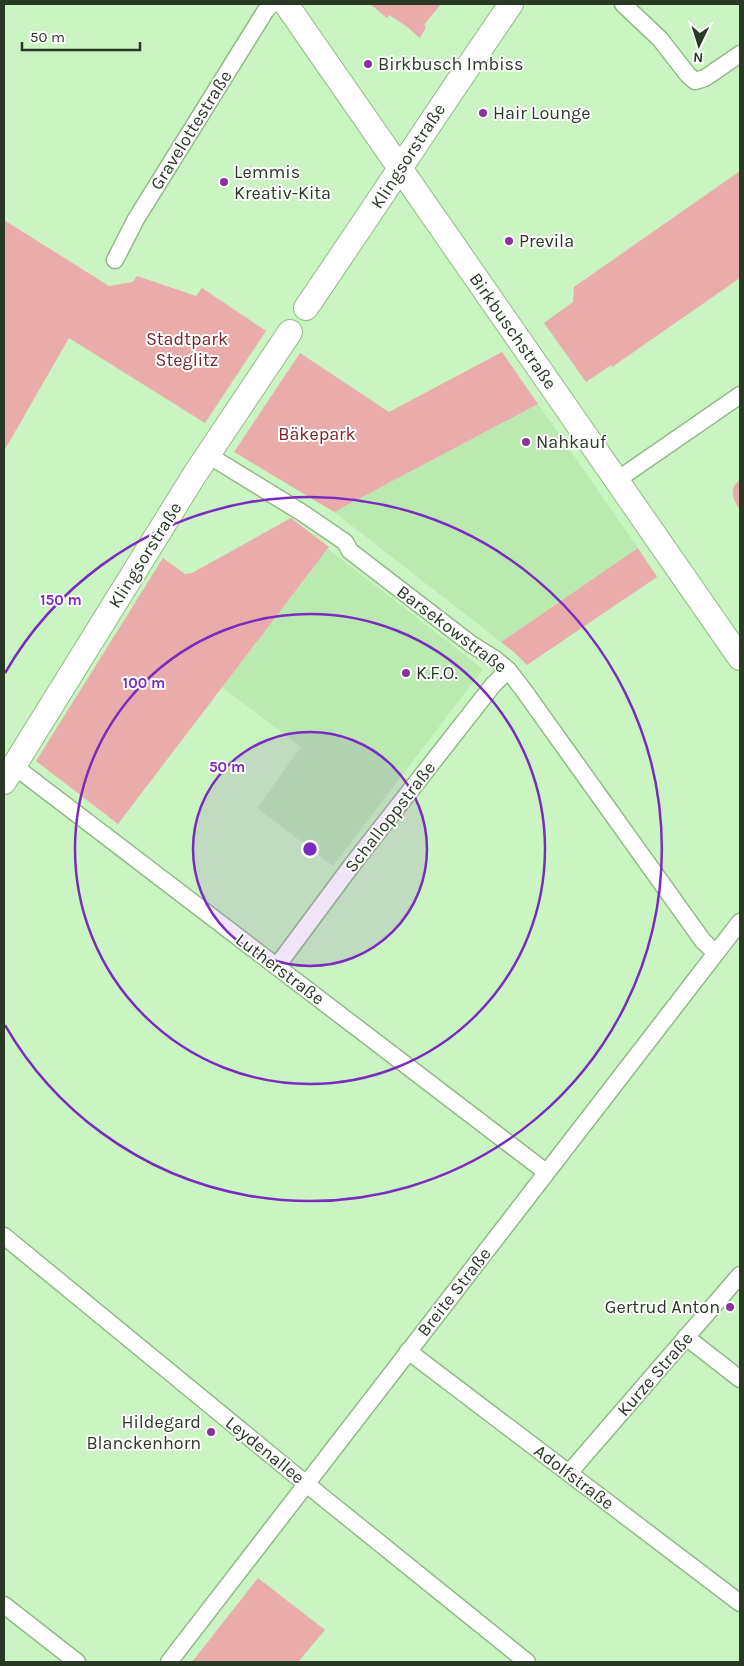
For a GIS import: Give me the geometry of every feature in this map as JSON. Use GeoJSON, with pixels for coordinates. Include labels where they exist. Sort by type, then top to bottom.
{"type":"FeatureCollection","features":[{"type":"Feature","properties":{"kind":"street","name":"Gravelottestraße"},"geometry":{"type":"LineString","coordinates":[[115,260],[136,219],[266,10],[272,4]]}},
{"type":"Feature","properties":{"kind":"street","name":"Birkbuschstraße"},"geometry":{"type":"LineString","coordinates":[[286,4],[740,658]]}},
{"type":"Feature","properties":{"kind":"street","name":"Klingsorstraße"},"geometry":{"type":"LineString","coordinates":[[306,308],[424,130],[511,4]]}},
{"type":"Feature","properties":{"kind":"street"},"geometry":{"type":"LineString","coordinates":[[623,4],[660,39],[688,75],[696,81],[705,78],[740,54]]}},
{"type":"Feature","properties":{"kind":"street","name":"Klingsorstraße"},"geometry":{"type":"LineString","coordinates":[[9,774],[208,455],[290,332]]}},
{"type":"Feature","properties":{"kind":"street"},"geometry":{"type":"LineString","coordinates":[[617,480],[740,395]]}},
{"type":"Feature","properties":{"kind":"street","name":"Barsekowstraße"},"geometry":{"type":"LineString","coordinates":[[208,455],[301,512],[345,542],[350,551],[508,670],[703,941],[716,953]]}},
{"type":"Feature","properties":{"kind":"street","name":"Schalloppstraße"},"geometry":{"type":"LineString","coordinates":[[277,966],[352,865],[494,685],[508,670]]}},
{"type":"Feature","properties":{"kind":"street","name":"Lutherstraße"},"geometry":{"type":"LineString","coordinates":[[9,774],[277,966],[546,1172]]}},
{"type":"Feature","properties":{"kind":"street","name":"Breite Straße"},"geometry":{"type":"LineString","coordinates":[[169,1662],[740,922]]}},
{"type":"Feature","properties":{"kind":"street","name":"Leydenallee"},"geometry":{"type":"LineString","coordinates":[[4,1236],[306,1484],[527,1662]]}},
{"type":"Feature","properties":{"kind":"street","name":"Kurze Straße"},"geometry":{"type":"LineString","coordinates":[[569,1473],[740,1275]]}},
{"type":"Feature","properties":{"kind":"street"},"geometry":{"type":"LineString","coordinates":[[686,1337],[740,1379]]}},
{"type":"Feature","properties":{"kind":"street","name":"Adolfstraße"},"geometry":{"type":"LineString","coordinates":[[408,1351],[740,1603]]}},
{"type":"Feature","properties":{"kind":"street"},"geometry":{"type":"LineString","coordinates":[[4,1605],[77,1662]]}},
{"type":"Feature","properties":{"kind":"shaded area"},"geometry":{"type":"Polygon","coordinates":[[[538,404],[638,548],[501,642],[334,512],[538,404]]]}},
{"type":"Feature","properties":{"kind":"shaded area"},"geometry":{"type":"Polygon","coordinates":[[[328,549],[483,669],[333,866],[257,808],[301,747],[222,687],[328,549]]]}},
{"type":"Feature","properties":{"kind":"green space"},"geometry":{"type":"Polygon","coordinates":[[[370,4],[441,4],[424,25],[426,27],[420,38],[406,26],[389,15],[387,18],[370,4]]]}},
{"type":"Feature","properties":{"kind":"green space"},"geometry":{"type":"Polygon","coordinates":[[[740,171],[740,278],[612,367],[611,365],[586,382],[544,323],[573,302],[574,287],[740,171]]]}},
{"type":"Feature","properties":{"kind":"green space","name":"Stadtpark Steglitz"},"geometry":{"type":"Polygon","coordinates":[[[4,220],[109,286],[133,282],[137,276],[196,296],[202,288],[266,331],[205,423],[69,338],[4,451],[4,220]]]}},
{"type":"Feature","properties":{"kind":"green space","name":"Bäkepark"},"geometry":{"type":"Polygon","coordinates":[[[502,352],[538,404],[334,512],[234,452],[300,353],[389,412],[502,352]]]}},
{"type":"Feature","properties":{"kind":"green space"},"geometry":{"type":"Polygon","coordinates":[[[740,480],[740,510],[735,502],[733,490],[736,483],[740,480]]]}},
{"type":"Feature","properties":{"kind":"green space"},"geometry":{"type":"Polygon","coordinates":[[[291,518],[329,547],[118,824],[36,761],[163,558],[185,574],[192,573],[291,518]]]}},
{"type":"Feature","properties":{"kind":"green space"},"geometry":{"type":"Polygon","coordinates":[[[638,548],[657,577],[527,665],[501,642],[638,548]]]}},
{"type":"Feature","properties":{"kind":"green space"},"geometry":{"type":"Polygon","coordinates":[[[258,1578],[325,1630],[298,1662],[192,1662],[258,1578]]]}},
{"type":"Feature","properties":{"kind":"place","name":"Birkbusch Imbiss"},"geometry":{"type":"Point","coordinates":[368,64]}},
{"type":"Feature","properties":{"kind":"place","name":"Hair Lounge"},"geometry":{"type":"Point","coordinates":[483,113]}},
{"type":"Feature","properties":{"kind":"place","name":"Lemmis Kreativ-Kita"},"geometry":{"type":"Point","coordinates":[224,182]}},
{"type":"Feature","properties":{"kind":"place","name":"Previla"},"geometry":{"type":"Point","coordinates":[509,241]}},
{"type":"Feature","properties":{"kind":"place","name":"Nahkauf"},"geometry":{"type":"Point","coordinates":[526,442]}},
{"type":"Feature","properties":{"kind":"place","name":"K.F.O."},"geometry":{"type":"Point","coordinates":[406,673]}},
{"type":"Feature","properties":{"kind":"place","name":"Gertrud Anton"},"geometry":{"type":"Point","coordinates":[730,1307]}},
{"type":"Feature","properties":{"kind":"place","name":"Hildegard Blanckenhorn"},"geometry":{"type":"Point","coordinates":[211,1432]}}]}
